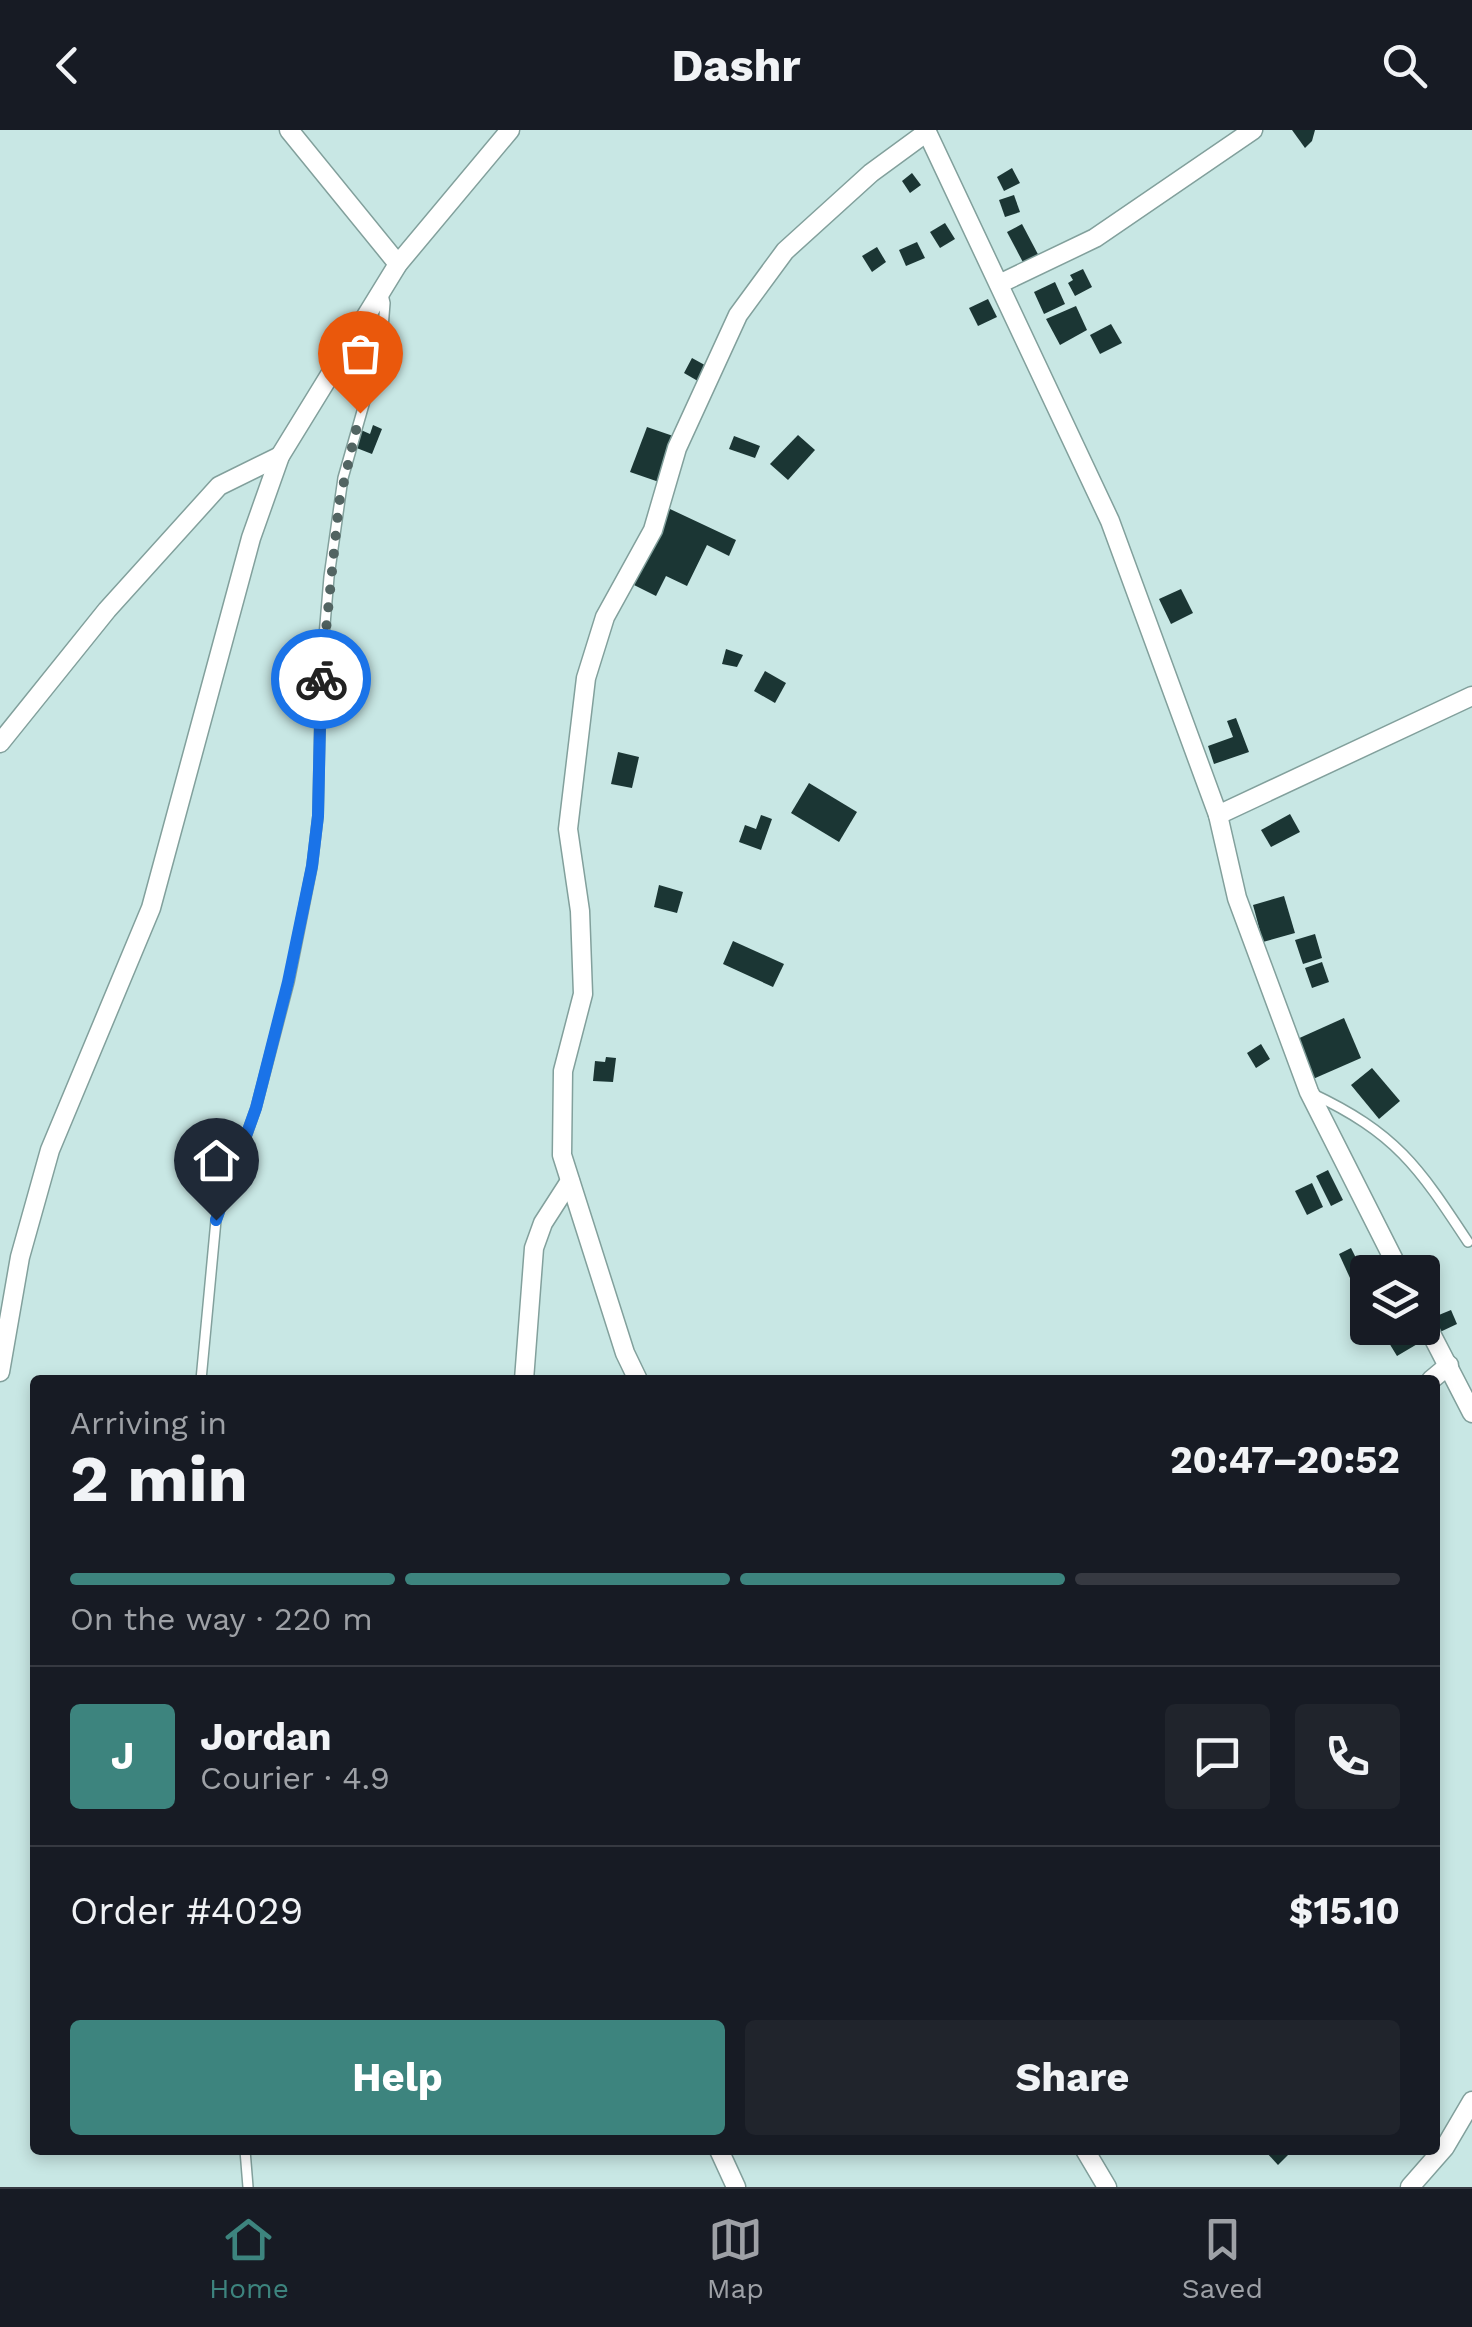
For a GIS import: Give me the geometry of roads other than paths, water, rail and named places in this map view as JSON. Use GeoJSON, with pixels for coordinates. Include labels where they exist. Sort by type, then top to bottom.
{"type":"FeatureCollection","features":[{"type":"Feature","properties":{"kind":"street"},"geometry":{"type":"LineString","coordinates":[[290,130],[398,264]]}},
{"type":"Feature","properties":{"kind":"street"},"geometry":{"type":"LineString","coordinates":[[0,1372],[20,1257],[50,1150],[151,908],[251,538],[280,456],[398,264],[510,130]]}},
{"type":"Feature","properties":{"kind":"street"},"geometry":{"type":"LineString","coordinates":[[999,284],[1095,238],[1253,130]]}},
{"type":"Feature","properties":{"kind":"street"},"geometry":{"type":"LineString","coordinates":[[636,1375],[625,1353],[562,1155],[563,1071],[583,994],[580,910],[568,829],[586,678],[604,617],[653,530],[677,448],[738,315],[785,251],[870,172],[927,131],[1110,521],[1218,815],[1237,898],[1309,1092],[1391,1255]]}},
{"type":"Feature","properties":{"kind":"street"},"geometry":{"type":"LineString","coordinates":[[0,743],[107,610],[220,486],[280,456]]}},
{"type":"Feature","properties":{"kind":"street"},"geometry":{"type":"LineString","coordinates":[[1218,815],[1472,696]]}},
{"type":"Feature","properties":{"kind":"street"},"geometry":{"type":"LineString","coordinates":[[524,1375],[534,1248],[543,1223],[570,1182]]}},
{"type":"Feature","properties":{"kind":"street"},"geometry":{"type":"LineString","coordinates":[[1438,1345],[1472,1413]]}},
{"type":"Feature","properties":{"kind":"street"},"geometry":{"type":"LineString","coordinates":[[1438,1375],[1449,1365]]}},
{"type":"Feature","properties":{"kind":"street"},"geometry":{"type":"LineString","coordinates":[[1440,2152],[1472,2101]]}},
{"type":"Feature","properties":{"kind":"street"},"geometry":{"type":"LineString","coordinates":[[721,2155],[736,2187]]}},
{"type":"Feature","properties":{"kind":"street"},"geometry":{"type":"LineString","coordinates":[[1088,2155],[1106,2187]]}},
{"type":"Feature","properties":{"kind":"street"},"geometry":{"type":"LineString","coordinates":[[1410,2187],[1437,2155]]}},
{"type":"Feature","properties":{"kind":"lane"},"geometry":{"type":"LineString","coordinates":[[201,1375],[216,1220],[256,1108],[288,982],[314,855],[329,577],[343,478],[382,341],[382,290]]}},
{"type":"Feature","properties":{"kind":"lane"},"geometry":{"type":"LineString","coordinates":[[1309,1092],[1357,1115],[1390,1140],[1423,1174],[1468,1242]]}},
{"type":"Feature","properties":{"kind":"lane"},"geometry":{"type":"LineString","coordinates":[[245,2155],[248,2187]]}}]}
